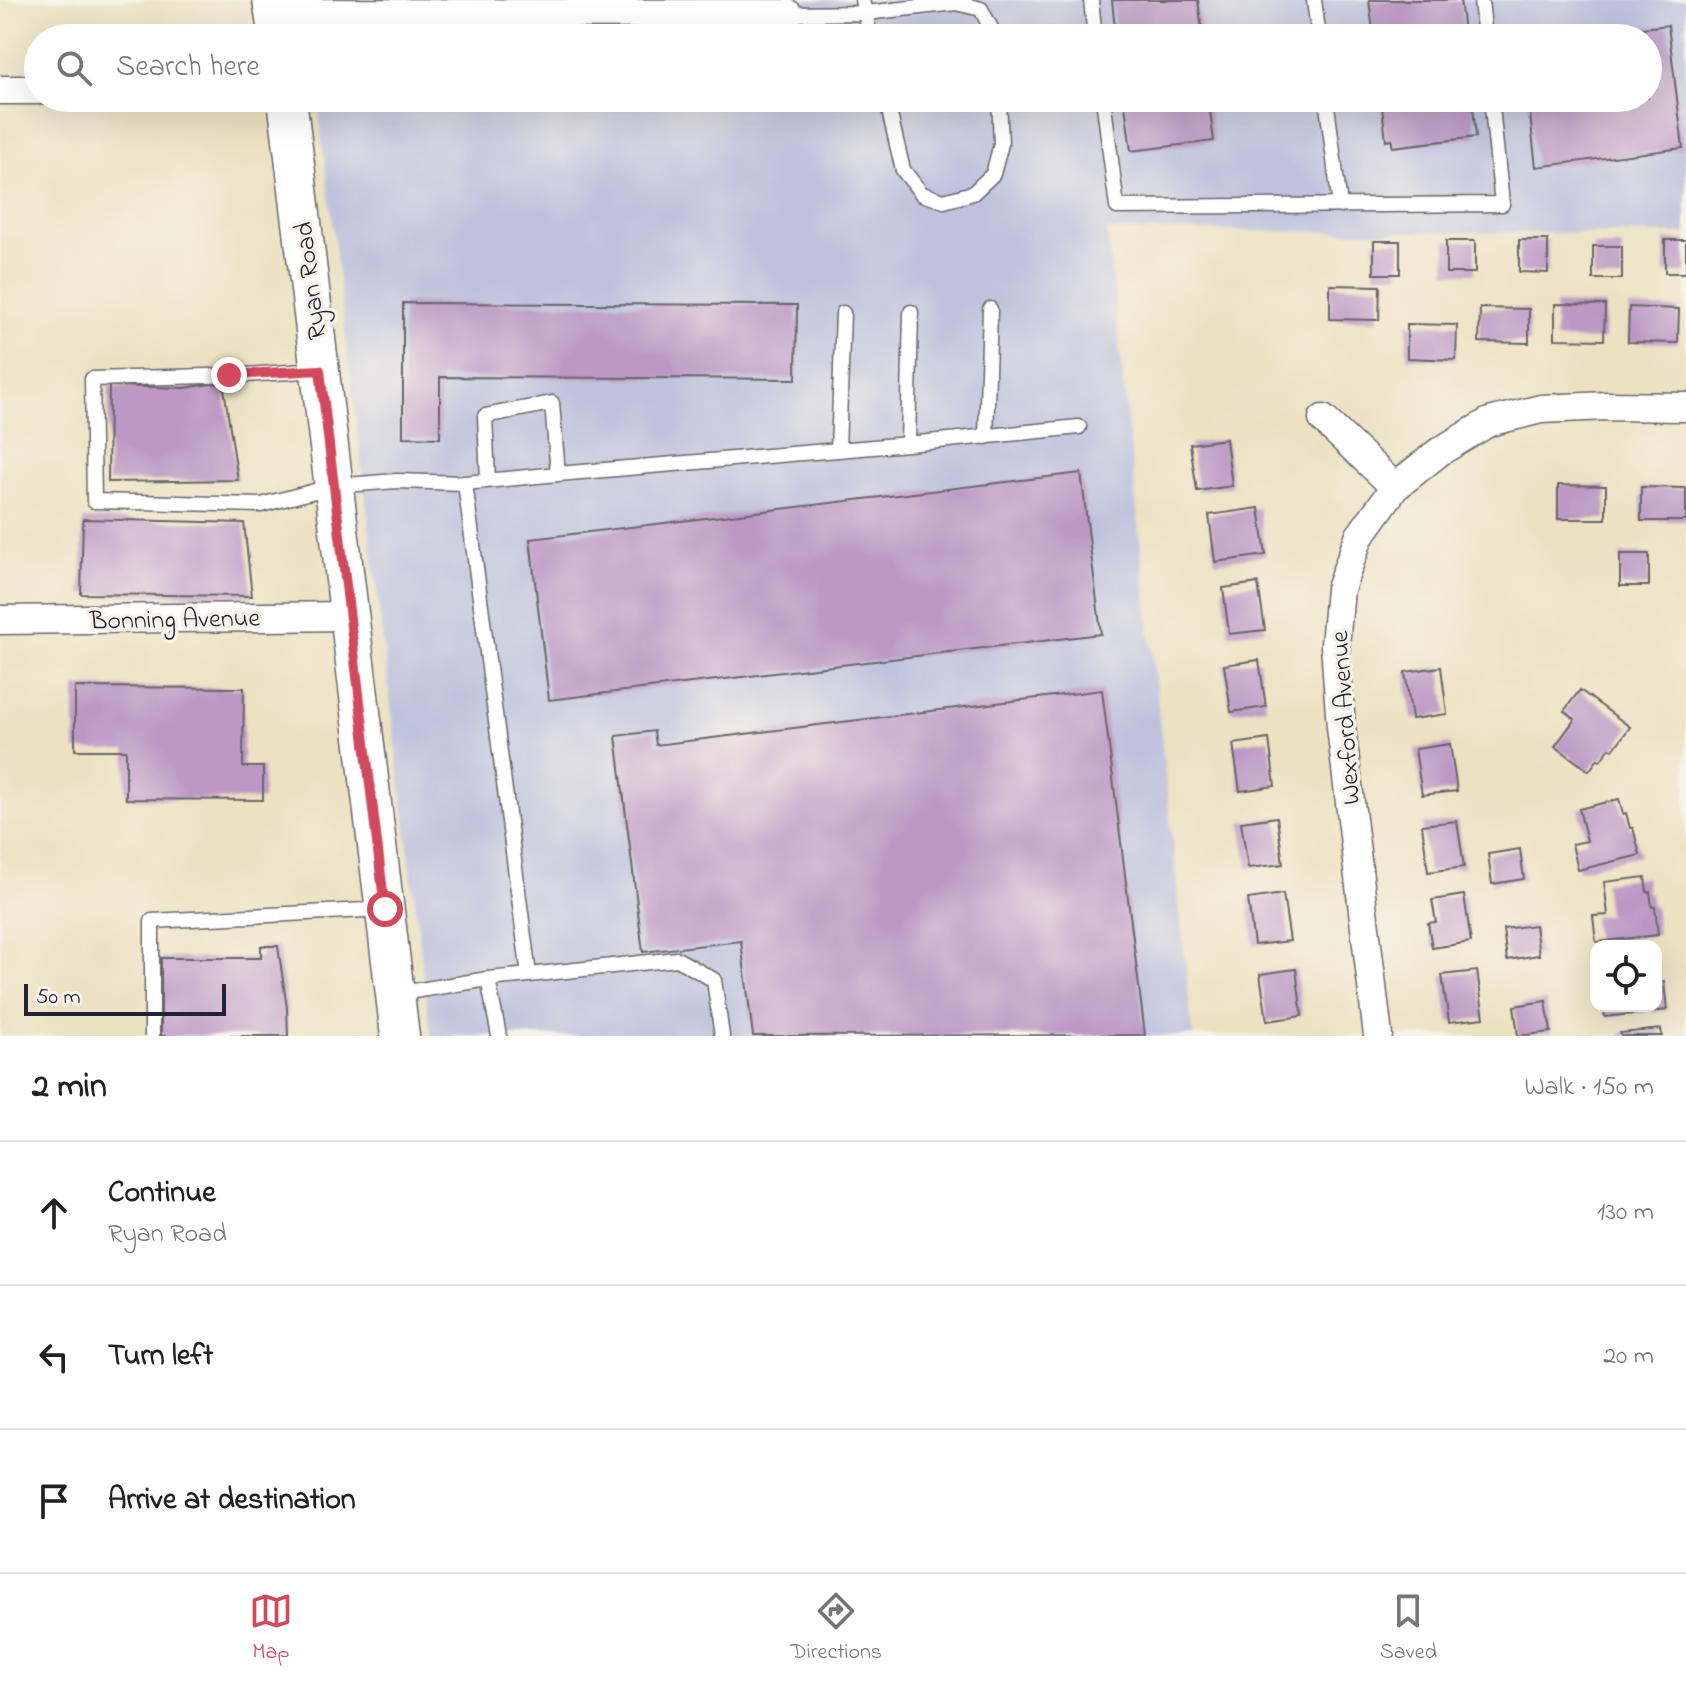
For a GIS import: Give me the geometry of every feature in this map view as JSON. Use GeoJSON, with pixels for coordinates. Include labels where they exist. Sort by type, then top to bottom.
{"type":"FeatureCollection","features":[{"type":"Feature","properties":{"kind":"main road","name":"Ryan Road"},"geometry":{"type":"LineString","coordinates":[[289,112],[400,1036]]}},
{"type":"Feature","properties":{"kind":"street"},"geometry":{"type":"LineString","coordinates":[[274,17],[395,7],[600,7],[788,14]]}},
{"type":"Feature","properties":{"kind":"street"},"geometry":{"type":"LineString","coordinates":[[0,90],[24,90]]}},
{"type":"Feature","properties":{"kind":"street","name":"Wexford Avenue"},"geometry":{"type":"LineString","coordinates":[[1378,1036],[1341,727],[1335,645],[1340,589],[1359,537],[1395,487],[1439,452],[1489,422],[1541,409],[1686,407]]}},
{"type":"Feature","properties":{"kind":"street"},"geometry":{"type":"LineString","coordinates":[[1323,419],[1395,487]]}},
{"type":"Feature","properties":{"kind":"street","name":"Bonning Avenue"},"geometry":{"type":"LineString","coordinates":[[0,620],[349,616]]}},
{"type":"Feature","properties":{"kind":"lane"},"geometry":{"type":"LineString","coordinates":[[1091,0],[1094,24]]}},
{"type":"Feature","properties":{"kind":"lane"},"geometry":{"type":"LineString","coordinates":[[1314,0],[1317,24]]}},
{"type":"Feature","properties":{"kind":"lane"},"geometry":{"type":"LineString","coordinates":[[1481,0],[1484,24]]}},
{"type":"Feature","properties":{"kind":"lane"},"geometry":{"type":"LineString","coordinates":[[788,14],[956,3],[981,9],[989,24]]}},
{"type":"Feature","properties":{"kind":"lane"},"geometry":{"type":"LineString","coordinates":[[889,112],[903,170],[922,194],[944,201],[973,193],[993,174],[1001,144],[1000,112]]}},
{"type":"Feature","properties":{"kind":"lane"},"geometry":{"type":"LineString","coordinates":[[1105,112],[1117,207],[1502,204],[1492,112]]}},
{"type":"Feature","properties":{"kind":"lane"},"geometry":{"type":"LineString","coordinates":[[1328,112],[1340,206]]}},
{"type":"Feature","properties":{"kind":"lane"},"geometry":{"type":"LineString","coordinates":[[986,437],[990,309]]}},
{"type":"Feature","properties":{"kind":"lane"},"geometry":{"type":"LineString","coordinates":[[908,444],[911,312]]}},
{"type":"Feature","properties":{"kind":"lane"},"geometry":{"type":"LineString","coordinates":[[838,450],[843,313]]}},
{"type":"Feature","properties":{"kind":"lane"},"geometry":{"type":"LineString","coordinates":[[320,370],[92,379],[94,501],[261,505],[334,486],[396,481],[465,483],[1079,427]]}},
{"type":"Feature","properties":{"kind":"lane"},"geometry":{"type":"LineString","coordinates":[[488,480],[485,416],[552,403],[558,474]]}},
{"type":"Feature","properties":{"kind":"lane"},"geometry":{"type":"LineString","coordinates":[[465,483],[529,975]]}},
{"type":"Feature","properties":{"kind":"lane"},"geometry":{"type":"LineString","coordinates":[[152,1036],[152,921],[385,909]]}},
{"type":"Feature","properties":{"kind":"lane"},"geometry":{"type":"LineString","coordinates":[[395,994],[488,979],[677,959],[714,980],[722,1036]]}},
{"type":"Feature","properties":{"kind":"lane"},"geometry":{"type":"LineString","coordinates":[[488,979],[499,1036]]}},
{"type":"Feature","properties":{"kind":"shaded area"},"geometry":{"type":"Polygon","coordinates":[[[708,0],[1686,0],[1686,234],[1107,230],[1193,1036],[431,1036],[319,112],[1662,112],[1662,24],[709,24],[708,0]]]}},
{"type":"Feature","properties":{"kind":"building"},"geometry":{"type":"Polygon","coordinates":[[[1112,0],[1198,0],[1201,24],[1115,24],[1112,0]]]}},
{"type":"Feature","properties":{"kind":"building"},"geometry":{"type":"Polygon","coordinates":[[[1369,0],[1460,0],[1463,24],[1372,24],[1369,0]]]}},
{"type":"Feature","properties":{"kind":"building"},"geometry":{"type":"Polygon","coordinates":[[[1668,25],[1683,148],[1536,167],[1530,112],[1662,112],[1662,26],[1668,25]]]}},
{"type":"Feature","properties":{"kind":"building"},"geometry":{"type":"Polygon","coordinates":[[[1126,112],[1210,112],[1214,141],[1131,151],[1126,112]]]}},
{"type":"Feature","properties":{"kind":"building"},"geometry":{"type":"Polygon","coordinates":[[[1383,112],[1473,112],[1476,137],[1392,147],[1392,140],[1386,141],[1383,112]]]}},
{"type":"Feature","properties":{"kind":"building"},"geometry":{"type":"Polygon","coordinates":[[[1519,240],[1548,240],[1548,273],[1519,272],[1519,240]]]}},
{"type":"Feature","properties":{"kind":"building"},"geometry":{"type":"Polygon","coordinates":[[[1665,240],[1686,240],[1686,273],[1665,273],[1665,240]]]}},
{"type":"Feature","properties":{"kind":"building"},"geometry":{"type":"Polygon","coordinates":[[[1374,241],[1400,241],[1400,274],[1374,274],[1374,241]]]}},
{"type":"Feature","properties":{"kind":"building"},"geometry":{"type":"Polygon","coordinates":[[[1446,241],[1475,241],[1475,273],[1446,273],[1446,241]]]}},
{"type":"Feature","properties":{"kind":"building"},"geometry":{"type":"Polygon","coordinates":[[[1593,246],[1622,246],[1622,279],[1593,279],[1593,246]]]}},
{"type":"Feature","properties":{"kind":"building"},"geometry":{"type":"Polygon","coordinates":[[[1330,285],[1380,286],[1379,320],[1330,319],[1330,285]]]}},
{"type":"Feature","properties":{"kind":"building"},"geometry":{"type":"Polygon","coordinates":[[[403,303],[797,305],[796,379],[440,377],[440,438],[403,437],[403,303]]]}},
{"type":"Feature","properties":{"kind":"building"},"geometry":{"type":"Polygon","coordinates":[[[1555,304],[1605,305],[1604,340],[1555,339],[1555,304]]]}},
{"type":"Feature","properties":{"kind":"building"},"geometry":{"type":"Polygon","coordinates":[[[1629,307],[1679,309],[1678,343],[1628,342],[1629,307]]]}},
{"type":"Feature","properties":{"kind":"building"},"geometry":{"type":"Polygon","coordinates":[[[1480,308],[1529,309],[1529,343],[1479,342],[1480,308]]]}},
{"type":"Feature","properties":{"kind":"building"},"geometry":{"type":"Polygon","coordinates":[[[1407,324],[1457,325],[1456,360],[1407,358],[1407,324]]]}},
{"type":"Feature","properties":{"kind":"building"},"geometry":{"type":"Polygon","coordinates":[[[223,382],[238,480],[108,482],[109,386],[185,388],[223,382]]]}},
{"type":"Feature","properties":{"kind":"building"},"geometry":{"type":"Polygon","coordinates":[[[1226,439],[1232,486],[1197,491],[1190,444],[1226,439]]]}},
{"type":"Feature","properties":{"kind":"building"},"geometry":{"type":"Polygon","coordinates":[[[1081,473],[1101,634],[549,700],[530,539],[1081,473]]]}},
{"type":"Feature","properties":{"kind":"building"},"geometry":{"type":"Polygon","coordinates":[[[1558,485],[1606,486],[1606,519],[1558,519],[1558,485]]]}},
{"type":"Feature","properties":{"kind":"building"},"geometry":{"type":"Polygon","coordinates":[[[1641,487],[1686,488],[1686,521],[1641,521],[1641,487]]]}},
{"type":"Feature","properties":{"kind":"building"},"geometry":{"type":"Polygon","coordinates":[[[1259,508],[1266,555],[1215,562],[1209,515],[1259,508]]]}},
{"type":"Feature","properties":{"kind":"building"},"geometry":{"type":"Polygon","coordinates":[[[83,519],[244,523],[252,596],[81,594],[83,519]]]}},
{"type":"Feature","properties":{"kind":"building"},"geometry":{"type":"Polygon","coordinates":[[[1620,554],[1649,554],[1649,586],[1620,586],[1620,554]]]}},
{"type":"Feature","properties":{"kind":"building"},"geometry":{"type":"Polygon","coordinates":[[[1258,583],[1265,630],[1229,634],[1223,588],[1258,583]]]}},
{"type":"Feature","properties":{"kind":"building"},"geometry":{"type":"Polygon","coordinates":[[[1259,660],[1266,707],[1231,712],[1224,665],[1259,660]]]}},
{"type":"Feature","properties":{"kind":"building"},"geometry":{"type":"Polygon","coordinates":[[[1441,667],[1447,714],[1412,719],[1405,672],[1441,667]]]}},
{"type":"Feature","properties":{"kind":"building"},"geometry":{"type":"Polygon","coordinates":[[[75,687],[244,688],[243,767],[263,767],[263,800],[126,799],[126,750],[75,750],[75,687]]]}},
{"type":"Feature","properties":{"kind":"building"},"geometry":{"type":"Polygon","coordinates":[[[1102,690],[1145,1035],[753,1036],[741,941],[643,952],[616,736],[654,731],[656,745],[1102,690]]]}},
{"type":"Feature","properties":{"kind":"building"},"geometry":{"type":"Polygon","coordinates":[[[1580,690],[1630,727],[1613,750],[1610,748],[1589,771],[1555,746],[1575,719],[1564,711],[1580,690]]]}},
{"type":"Feature","properties":{"kind":"building"},"geometry":{"type":"Polygon","coordinates":[[[1269,739],[1275,786],[1240,791],[1233,744],[1269,739]]]}},
{"type":"Feature","properties":{"kind":"building"},"geometry":{"type":"Polygon","coordinates":[[[1450,744],[1457,791],[1422,795],[1415,749],[1450,744]]]}},
{"type":"Feature","properties":{"kind":"building"},"geometry":{"type":"Polygon","coordinates":[[[1619,799],[1623,814],[1626,813],[1630,828],[1633,828],[1640,855],[1578,870],[1572,844],[1587,841],[1579,809],[1619,799]]]}},
{"type":"Feature","properties":{"kind":"building"},"geometry":{"type":"Polygon","coordinates":[[[1277,817],[1283,864],[1248,868],[1241,822],[1277,817]]]}},
{"type":"Feature","properties":{"kind":"building"},"geometry":{"type":"Polygon","coordinates":[[[1457,821],[1464,867],[1428,872],[1422,825],[1457,821]]]}},
{"type":"Feature","properties":{"kind":"building"},"geometry":{"type":"Polygon","coordinates":[[[1520,849],[1524,879],[1492,884],[1488,854],[1520,849]]]}},
{"type":"Feature","properties":{"kind":"building"},"geometry":{"type":"Polygon","coordinates":[[[1645,877],[1652,907],[1655,907],[1658,935],[1596,940],[1593,916],[1608,915],[1604,882],[1645,877]]]}},
{"type":"Feature","properties":{"kind":"building"},"geometry":{"type":"Polygon","coordinates":[[[1283,894],[1290,941],[1254,945],[1248,899],[1283,894]]]}},
{"type":"Feature","properties":{"kind":"building"},"geometry":{"type":"Polygon","coordinates":[[[1464,895],[1471,942],[1432,948],[1428,923],[1436,922],[1432,900],[1464,895]]]}},
{"type":"Feature","properties":{"kind":"building"},"geometry":{"type":"Polygon","coordinates":[[[1535,925],[1539,955],[1507,960],[1503,929],[1535,925]]]}},
{"type":"Feature","properties":{"kind":"building"},"geometry":{"type":"Polygon","coordinates":[[[261,946],[278,946],[288,1036],[161,1036],[161,958],[261,958],[261,946]]]}},
{"type":"Feature","properties":{"kind":"building"},"geometry":{"type":"Polygon","coordinates":[[[1296,969],[1302,1016],[1267,1021],[1260,974],[1296,969]]]}},
{"type":"Feature","properties":{"kind":"building"},"geometry":{"type":"Polygon","coordinates":[[[1477,971],[1484,1018],[1449,1022],[1442,975],[1477,971]]]}},
{"type":"Feature","properties":{"kind":"building"},"geometry":{"type":"Polygon","coordinates":[[[1662,982],[1664,982],[1667,1010],[1662,1011],[1662,982]]]}},
{"type":"Feature","properties":{"kind":"building"},"geometry":{"type":"Polygon","coordinates":[[[1546,1001],[1551,1032],[1518,1036],[1514,1006],[1546,1001]]]}},
{"type":"Feature","properties":{"kind":"building"},"geometry":{"type":"Polygon","coordinates":[[[1604,1012],[1649,1012],[1605,1017],[1604,1012]]]}},
{"type":"Feature","properties":{"kind":"building"},"geometry":{"type":"Polygon","coordinates":[[[1661,1029],[1662,1036],[1621,1036],[1620,1033],[1661,1029]]]}},
{"type":"Feature","properties":{"kind":"route"},"geometry":{"type":"LineString","coordinates":[[229,375],[320,370],[385,909]]}}]}
